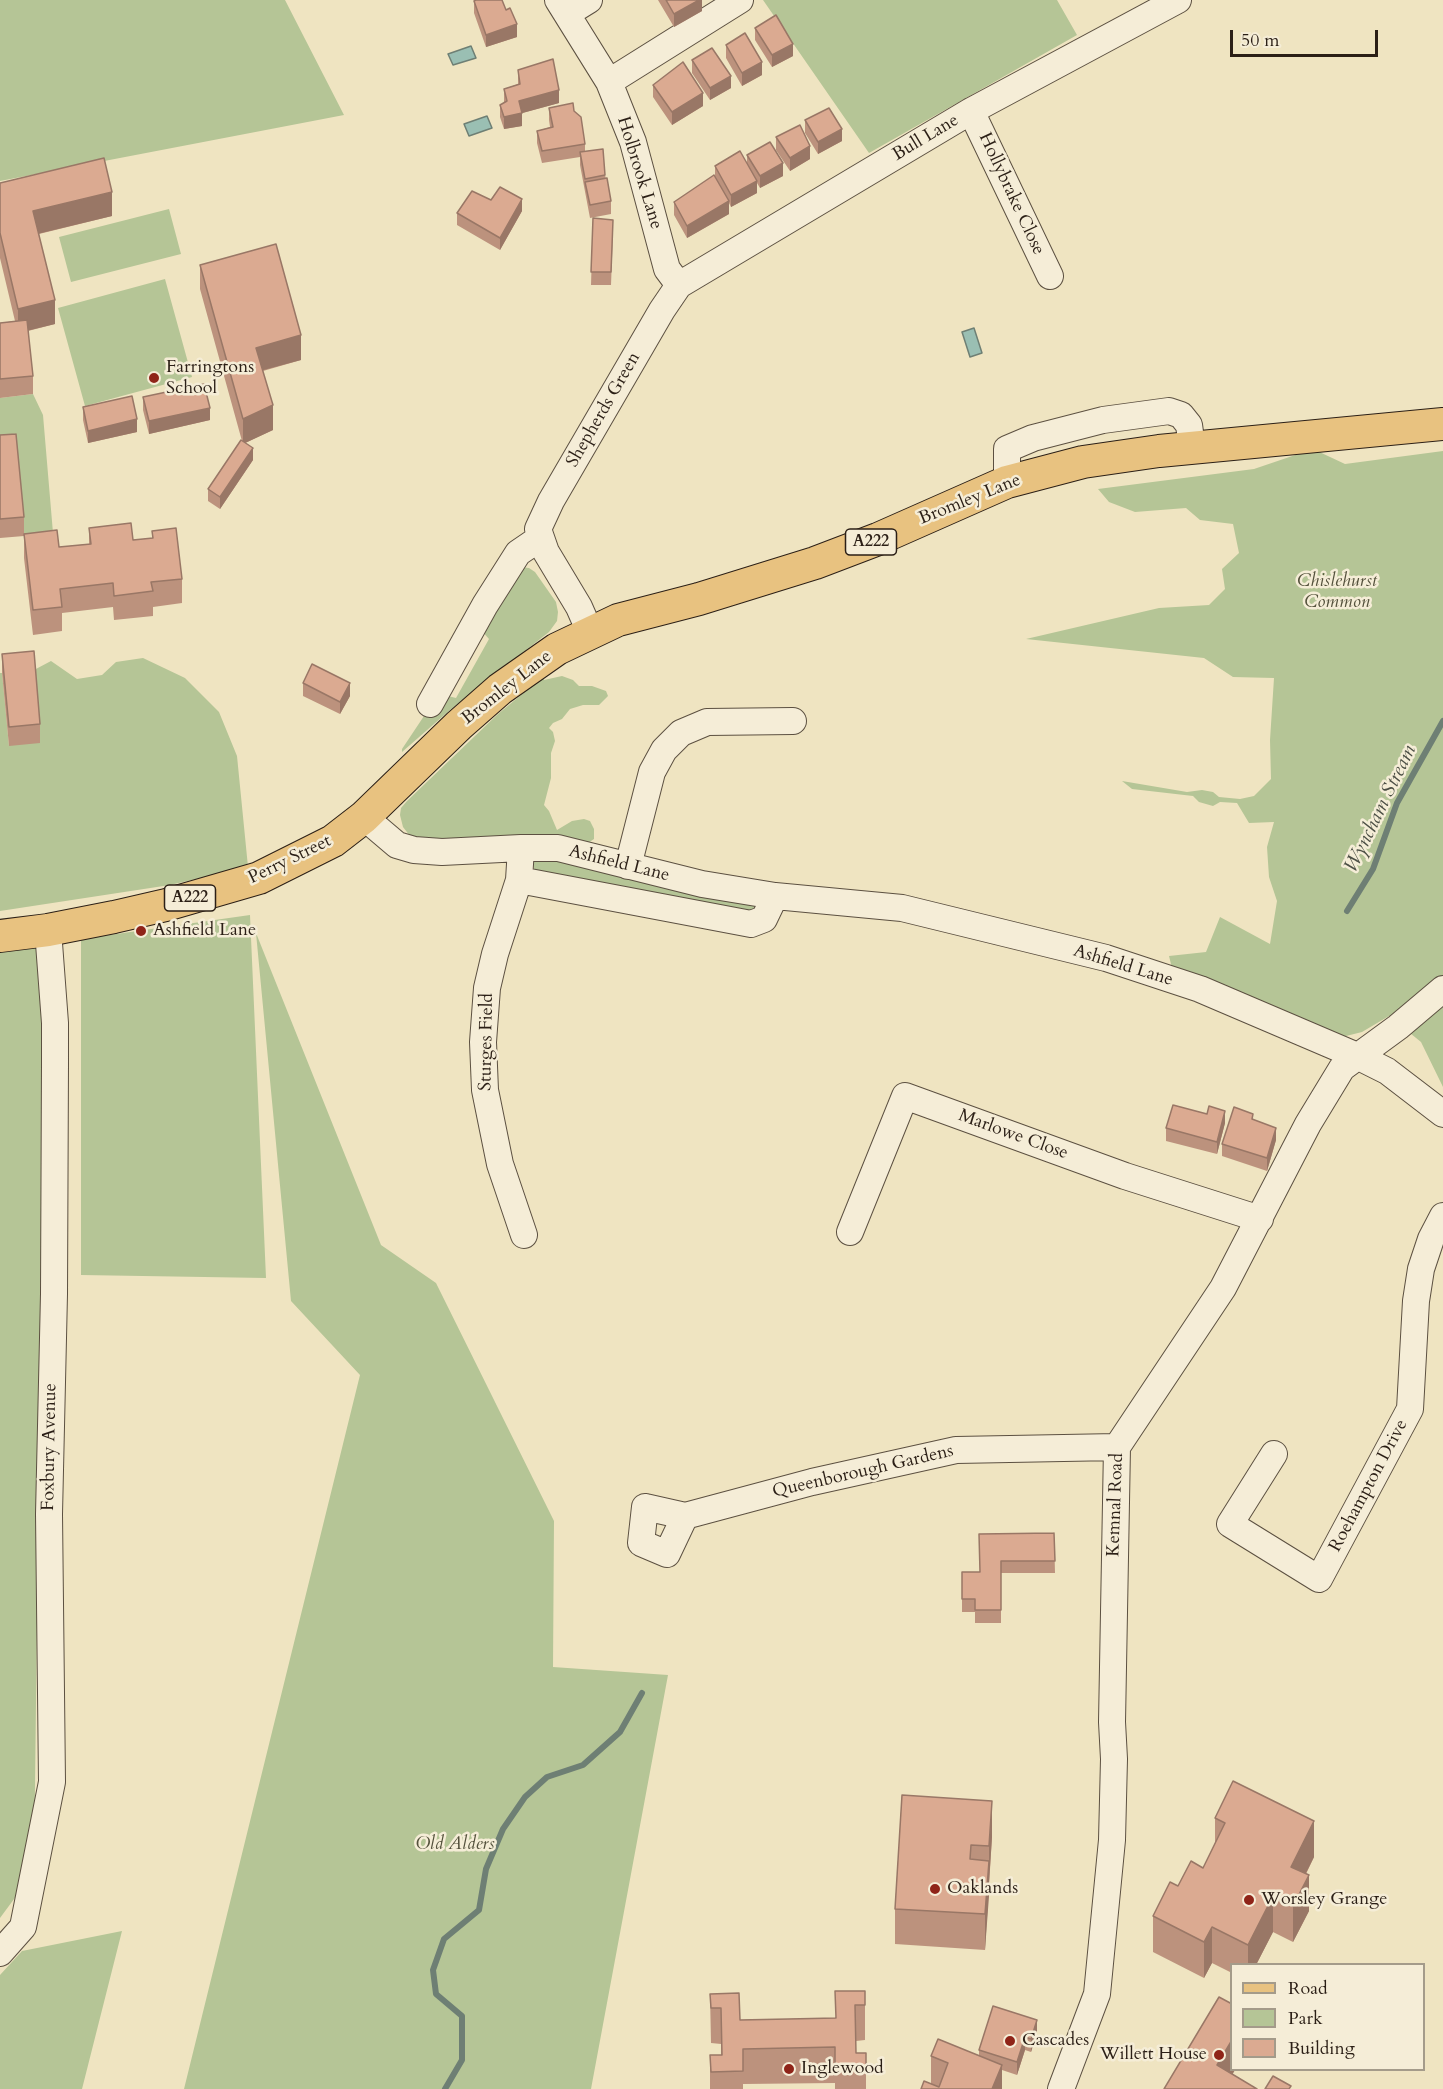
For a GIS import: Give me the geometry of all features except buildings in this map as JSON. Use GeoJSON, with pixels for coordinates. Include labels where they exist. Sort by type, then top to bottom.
{"type":"FeatureCollection","features":[{"type":"Feature","properties":{"kind":"main road","name":"Bromley Lane"},"geometry":{"type":"LineString","coordinates":[[364,817],[508,682],[557,649],[590,632],[638,614],[699,599],[814,564],[878,539],[1007,482],[1083,462],[1192,447],[1443,424]]}},
{"type":"Feature","properties":{"kind":"main road","name":"Perry Street"},"geometry":{"type":"LineString","coordinates":[[0,936],[48,930],[156,908],[259,878],[333,841],[364,817]]}},
{"type":"Feature","properties":{"kind":"street"},"geometry":{"type":"LineString","coordinates":[[563,7],[589,0]]}},
{"type":"Feature","properties":{"kind":"street"},"geometry":{"type":"LineString","coordinates":[[609,82],[740,0]]}},
{"type":"Feature","properties":{"kind":"street","name":"Bull Lane"},"geometry":{"type":"LineString","coordinates":[[679,285],[971,111],[1178,0]]}},
{"type":"Feature","properties":{"kind":"street","name":"Holbrook Lane"},"geometry":{"type":"LineString","coordinates":[[563,7],[609,82],[633,142],[667,269],[679,285]]}},
{"type":"Feature","properties":{"kind":"street","name":"Hollybrake Close"},"geometry":{"type":"LineString","coordinates":[[971,111],[1050,276]]}},
{"type":"Feature","properties":{"kind":"street","name":"Shepherds Green"},"geometry":{"type":"LineString","coordinates":[[540,538],[538,529],[551,501],[662,310],[679,285]]}},
{"type":"Feature","properties":{"kind":"street"},"geometry":{"type":"LineString","coordinates":[[430,704],[485,605],[518,553],[540,538],[579,607],[590,632]]}},
{"type":"Feature","properties":{"kind":"street"},"geometry":{"type":"LineString","coordinates":[[628,866],[652,772],[664,750],[681,733],[707,722],[792,721]]}},
{"type":"Feature","properties":{"kind":"street","name":"Ashfield Lane"},"geometry":{"type":"LineString","coordinates":[[364,817],[389,840],[404,848],[442,852],[558,848],[702,884],[775,896],[902,908],[1106,958],[1200,989],[1357,1056],[1387,1071],[1443,1114]]}},
{"type":"Feature","properties":{"kind":"street","name":"Sturges Field"},"geometry":{"type":"LineString","coordinates":[[521,848],[519,880],[495,954],[487,988],[483,1042],[484,1090],[498,1154],[524,1235]]}},
{"type":"Feature","properties":{"kind":"street","name":"Ashfield Lane"},"geometry":{"type":"LineString","coordinates":[[519,880],[751,924],[764,918],[775,896]]}},
{"type":"Feature","properties":{"kind":"street","name":"Foxbury Avenue"},"geometry":{"type":"LineString","coordinates":[[0,1953],[23,1927],[52,1782],[49,1514],[54,1294],[55,1023],[48,930]]}},
{"type":"Feature","properties":{"kind":"street","name":"Kemnal Road"},"geometry":{"type":"LineString","coordinates":[[1061,2089],[1096,1994],[1112,1840],[1117,1447],[1223,1288],[1314,1114],[1342,1068],[1398,1027],[1443,989]]}},
{"type":"Feature","properties":{"kind":"street","name":"Marlowe Close"},"geometry":{"type":"LineString","coordinates":[[850,1232],[905,1096],[1125,1176],[1260,1219]]}},
{"type":"Feature","properties":{"kind":"street","name":"Roehampton Drive"},"geometry":{"type":"LineString","coordinates":[[1274,1454],[1230,1524],[1319,1579],[1410,1409],[1416,1301],[1421,1269],[1431,1239],[1443,1216]]}},
{"type":"Feature","properties":{"kind":"street","name":"Queenborough Gardens"},"geometry":{"type":"LineString","coordinates":[[685,1516],[812,1482],[956,1450],[1117,1447]]}},
{"type":"Feature","properties":{"kind":"green space"},"geometry":{"type":"Polygon","coordinates":[[[0,0],[285,0],[344,115],[0,181],[0,0]]]}},
{"type":"Feature","properties":{"kind":"green space"},"geometry":{"type":"Polygon","coordinates":[[[763,0],[1057,0],[1077,35],[869,153],[763,0]]]}},
{"type":"Feature","properties":{"kind":"green space"},"geometry":{"type":"Polygon","coordinates":[[[169,209],[181,254],[71,282],[59,237],[169,209]]]}},
{"type":"Feature","properties":{"kind":"green space"},"geometry":{"type":"Polygon","coordinates":[[[165,279],[192,377],[85,406],[58,308],[165,279]]]}},
{"type":"Feature","properties":{"kind":"green space"},"geometry":{"type":"Polygon","coordinates":[[[33,394],[43,415],[53,533],[24,536],[0,454],[0,398],[33,394]]]}},
{"type":"Feature","properties":{"kind":"green space","name":"Chislehurst Common"},"geometry":{"type":"Polygon","coordinates":[[[1313,449],[1345,464],[1443,451],[1443,1087],[1421,1042],[1389,1016],[1362,1032],[1338,1038],[1172,968],[1169,956],[1206,952],[1220,917],[1270,944],[1277,901],[1269,877],[1267,847],[1274,822],[1249,823],[1237,803],[1220,802],[1213,806],[1199,802],[1193,796],[1132,789],[1122,781],[1187,792],[1202,790],[1213,792],[1219,797],[1240,799],[1254,796],[1271,779],[1270,740],[1274,678],[1233,677],[1204,658],[1026,639],[1159,608],[1209,605],[1225,589],[1222,569],[1239,553],[1233,524],[1200,520],[1186,508],[1135,512],[1109,502],[1098,489],[1254,469],[1313,449]]]}},
{"type":"Feature","properties":{"kind":"green space"},"geometry":{"type":"Polygon","coordinates":[[[520,567],[529,568],[535,572],[556,602],[557,621],[549,632],[450,710],[402,752],[424,716],[429,717],[437,701],[448,696],[456,698],[489,639],[481,630],[520,567]]]}},
{"type":"Feature","properties":{"kind":"green space"},"geometry":{"type":"Polygon","coordinates":[[[143,658],[185,678],[219,712],[237,756],[248,867],[170,885],[0,911],[0,673],[2,673],[9,746],[34,670],[51,661],[77,679],[102,675],[116,662],[143,658]]]}},
{"type":"Feature","properties":{"kind":"green space"},"geometry":{"type":"Polygon","coordinates":[[[544,676],[544,680],[562,676],[573,680],[579,686],[592,686],[606,691],[608,696],[599,705],[583,705],[570,709],[562,719],[553,723],[549,728],[553,732],[555,741],[551,753],[551,778],[544,805],[557,830],[572,821],[584,819],[590,821],[594,829],[594,839],[588,843],[519,835],[441,839],[418,839],[410,836],[403,827],[401,808],[498,714],[544,676]]]}},
{"type":"Feature","properties":{"kind":"green space"},"geometry":{"type":"Polygon","coordinates":[[[549,858],[752,904],[756,908],[754,914],[540,874],[534,869],[535,859],[549,858]]]}},
{"type":"Feature","properties":{"kind":"green space"},"geometry":{"type":"Polygon","coordinates":[[[250,915],[266,1278],[81,1275],[81,939],[250,915]]]}},
{"type":"Feature","properties":{"kind":"green space","name":"Old Alders"},"geometry":{"type":"Polygon","coordinates":[[[256,933],[381,1245],[436,1283],[554,1521],[553,1667],[668,1675],[591,2089],[184,2089],[360,1375],[291,1301],[256,933]]]}},
{"type":"Feature","properties":{"kind":"green space"},"geometry":{"type":"Polygon","coordinates":[[[45,935],[34,1872],[0,1918],[0,942],[45,935]]]}},
{"type":"Feature","properties":{"kind":"green space"},"geometry":{"type":"Polygon","coordinates":[[[122,1931],[82,2089],[0,2089],[0,1975],[22,1951],[122,1931]]]}},
{"type":"Feature","properties":{"kind":"water"},"geometry":{"type":"Polygon","coordinates":[[[471,46],[476,58],[453,65],[448,54],[471,46]]]}},
{"type":"Feature","properties":{"kind":"water"},"geometry":{"type":"Polygon","coordinates":[[[487,116],[492,128],[469,136],[464,124],[487,116]]]}},
{"type":"Feature","properties":{"kind":"water"},"geometry":{"type":"Polygon","coordinates":[[[974,328],[982,353],[970,357],[962,332],[974,328]]]}},
{"type":"Feature","properties":{"kind":"waterway","name":"Wyncham Stream"},"geometry":{"type":"LineString","coordinates":[[1347,911],[1373,869],[1397,803],[1443,721]]}},
{"type":"Feature","properties":{"kind":"waterway","name":"Wyncham Stream"},"geometry":{"type":"LineString","coordinates":[[445,2089],[462,2060],[462,2016],[436,1994],[433,1970],[444,1939],[479,1910],[486,1869],[503,1829],[525,1797],[547,1777],[583,1765],[620,1732],[642,1693]]}},
{"type":"Feature","properties":{"kind":"place","name":"Farringtons School"},"geometry":{"type":"Point","coordinates":[154,378]}},
{"type":"Feature","properties":{"kind":"place","name":"Ashfield Lane"},"geometry":{"type":"Point","coordinates":[141,931]}},
{"type":"Feature","properties":{"kind":"place","name":"Oaklands"},"geometry":{"type":"Point","coordinates":[935,1889]}},
{"type":"Feature","properties":{"kind":"place","name":"Worsley Grange"},"geometry":{"type":"Point","coordinates":[1249,1900]}},
{"type":"Feature","properties":{"kind":"place","name":"Cascades"},"geometry":{"type":"Point","coordinates":[1010,2041]}},
{"type":"Feature","properties":{"kind":"place","name":"Willett House"},"geometry":{"type":"Point","coordinates":[1219,2055]}},
{"type":"Feature","properties":{"kind":"place","name":"Inglewood"},"geometry":{"type":"Point","coordinates":[789,2069]}}]}
